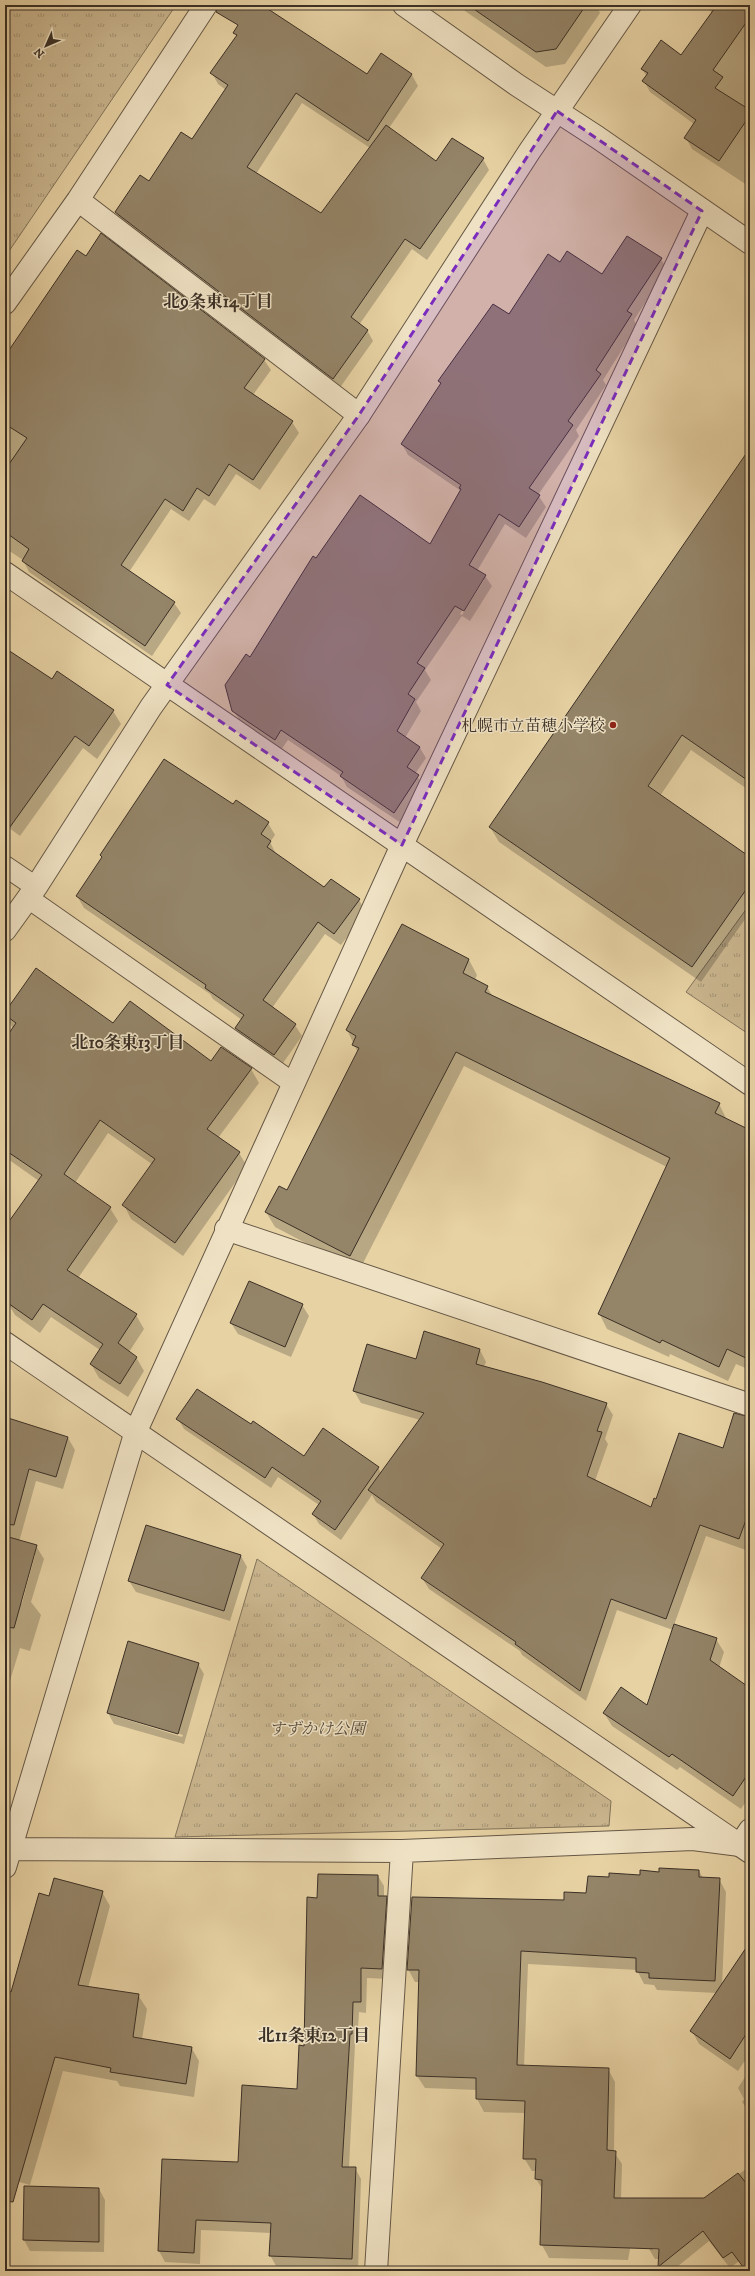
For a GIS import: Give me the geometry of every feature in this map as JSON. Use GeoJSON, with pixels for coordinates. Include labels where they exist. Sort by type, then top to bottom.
{"type":"FeatureCollection","features":[{"type":"Feature","properties":{"kind":"street"},"geometry":{"type":"LineString","coordinates":[[5,303],[78,200],[206,5]]}},
{"type":"Feature","properties":{"kind":"street"},"geometry":{"type":"LineString","coordinates":[[404,5],[517,85],[750,243]]}},
{"type":"Feature","properties":{"kind":"street"},"geometry":{"type":"LineString","coordinates":[[5,930],[32,893],[167,685],[359,415],[557,111],[630,5]]}},
{"type":"Feature","properties":{"kind":"street"},"geometry":{"type":"LineString","coordinates":[[78,200],[359,415]]}},
{"type":"Feature","properties":{"kind":"street"},"geometry":{"type":"LineString","coordinates":[[702,211],[402,845],[226,1229],[136,1431],[7,1855],[402,1850],[693,1840],[747,1843]]}},
{"type":"Feature","properties":{"kind":"street"},"geometry":{"type":"LineString","coordinates":[[5,573],[750,1084]]}},
{"type":"Feature","properties":{"kind":"street"},"geometry":{"type":"LineString","coordinates":[[226,1229],[750,1405]]}},
{"type":"Feature","properties":{"kind":"street"},"geometry":{"type":"LineString","coordinates":[[5,1343],[747,1843]]}},
{"type":"Feature","properties":{"kind":"street"},"geometry":{"type":"LineString","coordinates":[[376,2271],[402,1850]]}},
{"type":"Feature","properties":{"kind":"lane"},"geometry":{"type":"LineString","coordinates":[[5,866],[32,893],[293,1083]]}},
{"type":"Feature","properties":{"kind":"highlighted area"},"geometry":{"type":"Polygon","coordinates":[[[557,111],[702,211],[402,845],[167,685],[359,415],[557,111]]]}},
{"type":"Feature","properties":{"kind":"green space"},"geometry":{"type":"Polygon","coordinates":[[[5,5],[176,5],[5,257],[5,5]]]}},
{"type":"Feature","properties":{"kind":"green space"},"geometry":{"type":"Polygon","coordinates":[[[750,904],[750,1035],[686,992],[750,904]]]}},
{"type":"Feature","properties":{"kind":"green space","name":"すずかけ公園"},"geometry":{"type":"Polygon","coordinates":[[[257,1559],[611,1801],[609,1826],[175,1837],[257,1559]]]}},
{"type":"Feature","properties":{"kind":"building"},"geometry":{"type":"Polygon","coordinates":[[[218,5],[262,5],[367,74],[381,53],[412,74],[368,141],[296,93],[247,167],[321,213],[386,125],[436,161],[452,138],[484,158],[420,249],[405,239],[351,317],[368,330],[333,379],[115,212],[140,175],[149,181],[181,132],[192,139],[228,85],[210,73],[237,35],[233,33],[238,25],[216,12],[218,5]]]}},
{"type":"Feature","properties":{"kind":"building"},"geometry":{"type":"Polygon","coordinates":[[[468,5],[586,5],[556,49],[536,52],[468,5]]]}},
{"type":"Feature","properties":{"kind":"building"},"geometry":{"type":"Polygon","coordinates":[[[717,5],[750,5],[750,17],[713,70],[723,77],[715,88],[750,110],[750,115],[719,161],[684,138],[696,120],[642,81],[648,73],[641,69],[661,40],[681,55],[717,5]]]}},
{"type":"Feature","properties":{"kind":"building"},"geometry":{"type":"Polygon","coordinates":[[[101,233],[265,359],[244,388],[293,421],[253,480],[229,464],[209,496],[197,488],[183,511],[165,499],[121,565],[175,602],[145,646],[22,561],[29,549],[5,532],[5,470],[27,438],[5,424],[5,356],[77,250],[86,256],[101,233]]]}},
{"type":"Feature","properties":{"kind":"building"},"geometry":{"type":"Polygon","coordinates":[[[627,236],[662,258],[627,311],[632,314],[596,370],[601,374],[568,421],[573,425],[529,488],[540,495],[519,527],[499,514],[469,565],[486,575],[464,611],[455,606],[417,663],[425,668],[408,694],[415,699],[397,731],[420,747],[407,767],[419,775],[394,813],[340,776],[343,772],[281,730],[275,740],[232,711],[225,685],[246,654],[250,657],[313,556],[316,558],[360,495],[430,544],[461,489],[459,488],[461,485],[401,444],[441,383],[438,381],[493,304],[509,314],[548,254],[560,262],[567,251],[602,274],[627,236]]]}},
{"type":"Feature","properties":{"kind":"building"},"geometry":{"type":"Polygon","coordinates":[[[750,448],[750,782],[682,735],[648,786],[750,857],[750,884],[692,967],[489,827],[750,448]]]}},
{"type":"Feature","properties":{"kind":"building"},"geometry":{"type":"Polygon","coordinates":[[[5,648],[52,679],[57,671],[114,710],[89,746],[75,736],[5,834],[5,648]]]}},
{"type":"Feature","properties":{"kind":"building"},"geometry":{"type":"Polygon","coordinates":[[[164,759],[233,804],[236,800],[269,822],[261,834],[271,841],[267,847],[324,887],[331,879],[360,899],[334,934],[318,922],[263,1000],[296,1024],[274,1055],[235,1028],[244,1015],[205,988],[206,985],[76,896],[102,857],[100,855],[164,759]]]}},
{"type":"Feature","properties":{"kind":"building"},"geometry":{"type":"Polygon","coordinates":[[[402,924],[469,959],[463,973],[488,986],[485,992],[720,1103],[715,1113],[750,1130],[750,1360],[727,1349],[719,1367],[662,1340],[660,1343],[598,1314],[670,1158],[456,1052],[350,1256],[265,1212],[279,1186],[287,1190],[359,1048],[352,1045],[356,1036],[346,1030],[402,924]]]}},
{"type":"Feature","properties":{"kind":"building"},"geometry":{"type":"Polygon","coordinates":[[[36,968],[113,1023],[130,1001],[211,1061],[221,1047],[252,1068],[207,1129],[240,1152],[175,1243],[122,1205],[155,1159],[100,1120],[64,1174],[111,1207],[67,1270],[137,1314],[118,1343],[137,1357],[120,1384],[90,1364],[103,1344],[43,1304],[32,1320],[5,1301],[5,1227],[42,1175],[5,1150],[5,1039],[16,1023],[5,1015],[5,1012],[36,968]]]}},
{"type":"Feature","properties":{"kind":"building"},"geometry":{"type":"Polygon","coordinates":[[[249,1281],[303,1304],[285,1347],[230,1323],[249,1281]]]}},
{"type":"Feature","properties":{"kind":"building"},"geometry":{"type":"Polygon","coordinates":[[[424,1331],[480,1349],[476,1364],[542,1382],[607,1403],[597,1431],[602,1432],[587,1476],[651,1507],[654,1498],[656,1499],[679,1433],[723,1448],[734,1413],[750,1417],[750,1509],[739,1539],[700,1525],[666,1619],[611,1599],[580,1691],[515,1644],[516,1642],[421,1578],[444,1544],[368,1490],[424,1413],[353,1391],[367,1344],[416,1359],[424,1331]]]}},
{"type":"Feature","properties":{"kind":"building"},"geometry":{"type":"Polygon","coordinates":[[[197,1389],[251,1424],[253,1421],[304,1456],[323,1428],[379,1467],[335,1530],[312,1514],[321,1501],[272,1467],[265,1478],[176,1419],[197,1389]]]}},
{"type":"Feature","properties":{"kind":"building"},"geometry":{"type":"Polygon","coordinates":[[[5,1417],[68,1437],[56,1477],[29,1469],[14,1525],[5,1524],[5,1417]]]}},
{"type":"Feature","properties":{"kind":"building"},"geometry":{"type":"Polygon","coordinates":[[[146,1525],[241,1555],[224,1611],[128,1581],[146,1525]]]}},
{"type":"Feature","properties":{"kind":"building"},"geometry":{"type":"Polygon","coordinates":[[[5,1536],[37,1545],[14,1628],[5,1627],[5,1536]]]}},
{"type":"Feature","properties":{"kind":"building"},"geometry":{"type":"Polygon","coordinates":[[[674,1624],[717,1638],[710,1660],[750,1688],[750,1771],[733,1796],[672,1754],[669,1757],[603,1713],[621,1687],[647,1705],[674,1624]]]}},
{"type":"Feature","properties":{"kind":"building"},"geometry":{"type":"Polygon","coordinates":[[[128,1641],[199,1663],[178,1734],[107,1713],[128,1641]]]}},
{"type":"Feature","properties":{"kind":"building"},"geometry":{"type":"Polygon","coordinates":[[[659,1868],[699,1870],[699,1877],[720,1878],[715,1981],[649,1978],[649,1973],[636,1972],[636,1958],[521,1951],[517,2065],[609,2068],[607,2150],[616,2151],[614,2198],[704,2198],[738,2173],[750,2188],[750,2271],[746,2271],[732,2252],[723,2258],[703,2231],[658,2267],[659,2249],[540,2245],[542,2180],[535,2179],[536,2159],[523,2159],[525,2101],[476,2099],[476,2078],[416,2076],[419,1970],[407,1970],[412,1897],[564,1900],[564,1892],[586,1893],[588,1876],[609,1877],[609,1873],[640,1875],[640,1870],[659,1872],[659,1868]]]}},
{"type":"Feature","properties":{"kind":"building"},"geometry":{"type":"Polygon","coordinates":[[[318,1874],[378,1875],[378,1896],[387,1896],[382,1969],[361,1968],[361,2002],[353,2002],[342,2167],[356,2167],[352,2259],[269,2256],[271,2223],[196,2220],[194,2253],[158,2251],[162,2159],[238,2162],[242,2085],[297,2089],[299,2045],[304,2046],[307,1897],[317,1898],[318,1874]]]}},
{"type":"Feature","properties":{"kind":"building"},"geometry":{"type":"Polygon","coordinates":[[[54,1878],[103,1891],[78,1985],[139,1994],[133,2037],[192,2047],[186,2084],[110,2072],[111,2068],[55,2057],[13,2202],[5,2201],[5,1990],[11,1992],[39,1893],[49,1896],[54,1878]]]}},
{"type":"Feature","properties":{"kind":"building"},"geometry":{"type":"Polygon","coordinates":[[[750,1942],[750,2028],[730,2059],[690,2031],[750,1942]]]}},
{"type":"Feature","properties":{"kind":"building"},"geometry":{"type":"Polygon","coordinates":[[[24,2186],[99,2188],[99,2242],[23,2240],[24,2186]]]}},
{"type":"Feature","properties":{"kind":"place","name":"札幌市立苗穂小学校"},"geometry":{"type":"Point","coordinates":[613,725]}},
{"type":"Feature","properties":{"kind":"district","name":"北9条東14丁目"},"geometry":{"type":"Point","coordinates":[218,301]}},
{"type":"Feature","properties":{"kind":"district","name":"北10条東13丁目"},"geometry":{"type":"Point","coordinates":[128,1042]}},
{"type":"Feature","properties":{"kind":"district","name":"北11条東12丁目"},"geometry":{"type":"Point","coordinates":[314,2035]}}]}
